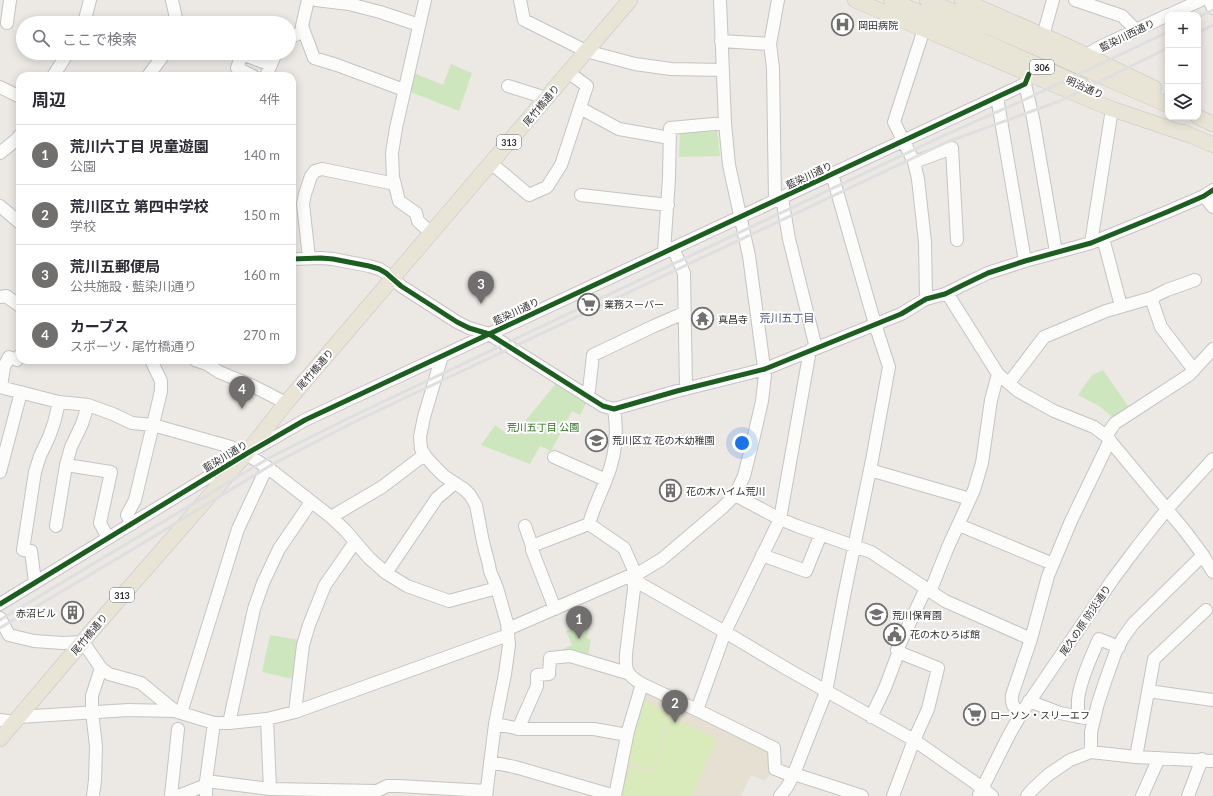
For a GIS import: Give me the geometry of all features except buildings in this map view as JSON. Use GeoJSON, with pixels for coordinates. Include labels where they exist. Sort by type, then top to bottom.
{"type":"FeatureCollection","features":[{"type":"Feature","properties":{"kind":"main road","name":"尾竹橋通り"},"geometry":{"type":"LineString","coordinates":[[0,739],[182,526],[246,454],[286,403],[630,0]]}},
{"type":"Feature","properties":{"kind":"main road","name":"306"},"geometry":{"type":"LineString","coordinates":[[855,0],[924,29],[1027,79],[1192,136]]}},
{"type":"Feature","properties":{"kind":"main road","name":"明治通り"},"geometry":{"type":"LineString","coordinates":[[891,0],[1213,145]]}},
{"type":"Feature","properties":{"kind":"main road","name":"明治通り"},"geometry":{"type":"LineString","coordinates":[[927,0],[1165,104]]}},
{"type":"Feature","properties":{"kind":"main road"},"geometry":{"type":"LineString","coordinates":[[962,0],[1086,55],[1165,94]]}},
{"type":"Feature","properties":{"kind":"street"},"geometry":{"type":"LineString","coordinates":[[7,23],[10,0]]}},
{"type":"Feature","properties":{"kind":"street"},"geometry":{"type":"LineString","coordinates":[[86,16],[90,0]]}},
{"type":"Feature","properties":{"kind":"street"},"geometry":{"type":"LineString","coordinates":[[172,0],[175,16]]}},
{"type":"Feature","properties":{"kind":"street"},"geometry":{"type":"LineString","coordinates":[[308,0],[302,26],[314,58],[404,90]]}},
{"type":"Feature","properties":{"kind":"street"},"geometry":{"type":"LineString","coordinates":[[316,0],[349,4],[380,12],[419,25]]}},
{"type":"Feature","properties":{"kind":"street"},"geometry":{"type":"LineString","coordinates":[[425,0],[404,90],[392,153],[393,177],[399,201],[416,213],[418,221],[431,233]]}},
{"type":"Feature","properties":{"kind":"street"},"geometry":{"type":"LineString","coordinates":[[520,0],[524,20],[586,51],[635,64],[670,68],[723,70]]}},
{"type":"Feature","properties":{"kind":"street"},"geometry":{"type":"LineString","coordinates":[[0,720],[128,710],[178,712],[214,723],[229,723],[267,719],[295,712],[508,632],[555,609],[628,577],[634,576],[662,559],[722,508],[735,495],[744,476],[754,436],[764,388],[765,375],[749,256],[729,166],[725,123],[720,0]]}},
{"type":"Feature","properties":{"kind":"street"},"geometry":{"type":"LineString","coordinates":[[697,710],[725,632],[780,519],[813,349],[779,199],[773,68],[770,44],[778,0]]}},
{"type":"Feature","properties":{"kind":"street"},"geometry":{"type":"LineString","coordinates":[[1043,36],[1052,0]]}},
{"type":"Feature","properties":{"kind":"street"},"geometry":{"type":"LineString","coordinates":[[1075,0],[1122,16],[1136,30]]}},
{"type":"Feature","properties":{"kind":"street","name":"藍染川西通り"},"geometry":{"type":"LineString","coordinates":[[1174,12],[1200,0]]}},
{"type":"Feature","properties":{"kind":"street"},"geometry":{"type":"LineString","coordinates":[[1209,0],[1213,8]]}},
{"type":"Feature","properties":{"kind":"street","name":"藍染川西通り"},"geometry":{"type":"LineString","coordinates":[[1086,55],[1165,16]]}},
{"type":"Feature","properties":{"kind":"street"},"geometry":{"type":"LineString","coordinates":[[924,29],[894,122],[914,162],[918,179],[925,242],[926,299]]}},
{"type":"Feature","properties":{"kind":"street"},"geometry":{"type":"LineString","coordinates":[[296,35],[304,31]]}},
{"type":"Feature","properties":{"kind":"street"},"geometry":{"type":"LineString","coordinates":[[721,41],[770,44]]}},
{"type":"Feature","properties":{"kind":"street"},"geometry":{"type":"LineString","coordinates":[[56,72],[63,60]]}},
{"type":"Feature","properties":{"kind":"street"},"geometry":{"type":"LineString","coordinates":[[151,72],[160,60]]}},
{"type":"Feature","properties":{"kind":"street"},"geometry":{"type":"LineString","coordinates":[[240,60],[237,68],[245,72]]}},
{"type":"Feature","properties":{"kind":"street"},"geometry":{"type":"LineString","coordinates":[[251,60],[268,71],[273,60]]}},
{"type":"Feature","properties":{"kind":"street"},"geometry":{"type":"LineString","coordinates":[[491,163],[529,195],[547,187],[561,165],[587,86],[568,72]]}},
{"type":"Feature","properties":{"kind":"street"},"geometry":{"type":"LineString","coordinates":[[1027,79],[1056,252]]}},
{"type":"Feature","properties":{"kind":"street","name":"藍染川通り"},"geometry":{"type":"LineString","coordinates":[[0,604],[246,454],[305,420],[998,97],[1027,79]]}},
{"type":"Feature","properties":{"kind":"street"},"geometry":{"type":"LineString","coordinates":[[508,86],[546,98]]}},
{"type":"Feature","properties":{"kind":"street"},"geometry":{"type":"LineString","coordinates":[[0,87],[16,95]]}},
{"type":"Feature","properties":{"kind":"street"},"geometry":{"type":"LineString","coordinates":[[998,97],[1025,260]]}},
{"type":"Feature","properties":{"kind":"street"},"geometry":{"type":"LineString","coordinates":[[580,108],[619,129],[670,138]]}},
{"type":"Feature","properties":{"kind":"street"},"geometry":{"type":"LineString","coordinates":[[1091,243],[1112,109]]}},
{"type":"Feature","properties":{"kind":"street"},"geometry":{"type":"LineString","coordinates":[[686,389],[684,273],[669,250],[668,205],[670,128],[725,123]]}},
{"type":"Feature","properties":{"kind":"street"},"geometry":{"type":"LineString","coordinates":[[0,153],[16,141]]}},
{"type":"Feature","properties":{"kind":"street"},"geometry":{"type":"LineString","coordinates":[[914,162],[952,148],[957,240]]}},
{"type":"Feature","properties":{"kind":"street"},"geometry":{"type":"LineString","coordinates":[[309,258],[303,204],[311,176],[315,172],[322,169],[395,184]]}},
{"type":"Feature","properties":{"kind":"street"},"geometry":{"type":"LineString","coordinates":[[780,796],[787,787],[793,775],[826,692],[889,367],[875,324],[832,174]]}},
{"type":"Feature","properties":{"kind":"street"},"geometry":{"type":"LineString","coordinates":[[296,259],[333,259],[379,269],[401,286],[457,322],[469,328],[489,334],[603,406],[614,409],[764,369],[901,314],[926,299],[947,293],[988,273],[1025,260],[1091,243],[1209,193],[1213,207]]}},
{"type":"Feature","properties":{"kind":"street"},"geometry":{"type":"LineString","coordinates":[[580,195],[668,205]]}},
{"type":"Feature","properties":{"kind":"street"},"geometry":{"type":"LineString","coordinates":[[0,206],[16,220]]}},
{"type":"Feature","properties":{"kind":"street"},"geometry":{"type":"LineString","coordinates":[[1103,238],[1121,306]]}},
{"type":"Feature","properties":{"kind":"street"},"geometry":{"type":"LineString","coordinates":[[1009,384],[1044,337],[1106,311],[1151,298],[1167,290],[1195,280]]}},
{"type":"Feature","properties":{"kind":"street"},"geometry":{"type":"LineString","coordinates":[[947,293],[998,374],[1018,391],[1054,411],[1094,427],[1108,438],[1167,509],[1203,555],[1213,572]]}},
{"type":"Feature","properties":{"kind":"street"},"geometry":{"type":"LineString","coordinates":[[0,297],[6,296],[16,303]]}},
{"type":"Feature","properties":{"kind":"street"},"geometry":{"type":"LineString","coordinates":[[1151,298],[1161,327],[1194,370]]}},
{"type":"Feature","properties":{"kind":"street"},"geometry":{"type":"LineString","coordinates":[[586,395],[589,390],[593,355],[684,313]]}},
{"type":"Feature","properties":{"kind":"street"},"geometry":{"type":"LineString","coordinates":[[178,796],[206,787],[270,789],[317,793],[377,791],[387,786],[398,786],[487,793],[495,724],[509,645],[508,632],[507,623],[497,588],[490,571],[476,505],[470,495],[456,483],[444,476],[424,455],[421,449],[420,437],[424,417],[442,356]]}},
{"type":"Feature","properties":{"kind":"street"},"geometry":{"type":"LineString","coordinates":[[1021,714],[1011,702],[1012,695],[1031,639],[1048,576],[1115,423],[1189,375],[1211,356]]}},
{"type":"Feature","properties":{"kind":"street"},"geometry":{"type":"LineString","coordinates":[[16,360],[9,357],[4,367],[0,387],[59,402],[88,404],[132,423],[153,426],[231,447],[246,454],[268,467],[332,517],[369,558],[386,573],[407,586],[449,601],[497,588]]}},
{"type":"Feature","properties":{"kind":"street"},"geometry":{"type":"LineString","coordinates":[[132,524],[127,515],[135,500],[161,391],[161,381],[153,364]]}},
{"type":"Feature","properties":{"kind":"street"},"geometry":{"type":"LineString","coordinates":[[207,364],[219,372],[253,386],[286,403]]}},
{"type":"Feature","properties":{"kind":"street"},"geometry":{"type":"LineString","coordinates":[[871,717],[885,688],[899,651],[897,650],[928,590],[970,499],[982,463],[991,400],[998,374]]}},
{"type":"Feature","properties":{"kind":"street"},"geometry":{"type":"LineString","coordinates":[[0,472],[5,434],[21,392]]}},
{"type":"Feature","properties":{"kind":"street"},"geometry":{"type":"LineString","coordinates":[[35,582],[31,551],[24,550],[35,472],[54,423],[59,402]]}},
{"type":"Feature","properties":{"kind":"street"},"geometry":{"type":"LineString","coordinates":[[56,526],[66,465],[88,404]]}},
{"type":"Feature","properties":{"kind":"street"},"geometry":{"type":"LineString","coordinates":[[532,546],[589,524],[614,457],[616,421],[614,409]]}},
{"type":"Feature","properties":{"kind":"street"},"geometry":{"type":"LineString","coordinates":[[332,517],[382,487],[424,455]]}},
{"type":"Feature","properties":{"kind":"street"},"geometry":{"type":"LineString","coordinates":[[554,457],[606,480]]}},
{"type":"Feature","properties":{"kind":"street","name":"尾久の原 防災通り"},"geometry":{"type":"LineString","coordinates":[[984,794],[1009,735],[1029,701],[1113,579],[1167,509],[1213,460]]}},
{"type":"Feature","properties":{"kind":"street"},"geometry":{"type":"LineString","coordinates":[[66,465],[111,472],[100,523],[108,538]]}},
{"type":"Feature","properties":{"kind":"street"},"geometry":{"type":"LineString","coordinates":[[178,712],[238,529],[268,467]]}},
{"type":"Feature","properties":{"kind":"street"},"geometry":{"type":"LineString","coordinates":[[870,470],[970,499]]}},
{"type":"Feature","properties":{"kind":"street"},"geometry":{"type":"LineString","coordinates":[[386,573],[437,498],[456,483]]}},
{"type":"Feature","properties":{"kind":"street"},"geometry":{"type":"LineString","coordinates":[[735,495],[780,519],[871,552],[945,601],[1031,639]]}},
{"type":"Feature","properties":{"kind":"street"},"geometry":{"type":"LineString","coordinates":[[229,723],[254,609],[263,583],[279,549],[311,502]]}},
{"type":"Feature","properties":{"kind":"street"},"geometry":{"type":"LineString","coordinates":[[589,524],[624,548],[633,568],[634,589],[626,659],[627,673]]}},
{"type":"Feature","properties":{"kind":"street"},"geometry":{"type":"LineString","coordinates":[[959,525],[1053,564]]}},
{"type":"Feature","properties":{"kind":"street"},"geometry":{"type":"LineString","coordinates":[[525,526],[532,550],[555,609]]}},
{"type":"Feature","properties":{"kind":"street"},"geometry":{"type":"LineString","coordinates":[[762,555],[806,571],[821,534]]}},
{"type":"Feature","properties":{"kind":"street"},"geometry":{"type":"LineString","coordinates":[[295,712],[303,645],[309,625],[325,585],[355,542]]}},
{"type":"Feature","properties":{"kind":"street"},"geometry":{"type":"LineString","coordinates":[[1091,752],[1091,732],[1094,720],[1106,678],[1119,647],[1133,624],[1203,555]]}},
{"type":"Feature","properties":{"kind":"street"},"geometry":{"type":"LineString","coordinates":[[634,576],[639,583],[826,692],[914,740],[974,782],[984,794]]}},
{"type":"Feature","properties":{"kind":"street"},"geometry":{"type":"LineString","coordinates":[[1136,757],[1154,659],[1206,610]]}},
{"type":"Feature","properties":{"kind":"street"},"geometry":{"type":"LineString","coordinates":[[0,618],[9,634],[34,641],[63,643],[82,642],[101,668],[109,674],[141,683],[178,712]]}},
{"type":"Feature","properties":{"kind":"street"},"geometry":{"type":"LineString","coordinates":[[1078,717],[1078,700],[1083,680],[1099,639],[1119,647]]}},
{"type":"Feature","properties":{"kind":"street"},"geometry":{"type":"LineString","coordinates":[[893,796],[914,740],[928,709],[938,668],[899,651]]}},
{"type":"Feature","properties":{"kind":"street"},"geometry":{"type":"LineString","coordinates":[[518,729],[537,686],[537,675],[549,674],[550,658],[570,656],[627,673],[633,679],[642,684],[774,748],[775,769],[862,796]]}},
{"type":"Feature","properties":{"kind":"street"},"geometry":{"type":"LineString","coordinates":[[93,796],[96,746],[92,712],[92,696],[101,668]]}},
{"type":"Feature","properties":{"kind":"street"},"geometry":{"type":"LineString","coordinates":[[490,762],[515,767],[615,796],[627,735],[642,684]]}},
{"type":"Feature","properties":{"kind":"street"},"geometry":{"type":"LineString","coordinates":[[1148,691],[1213,700]]}},
{"type":"Feature","properties":{"kind":"street"},"geometry":{"type":"LineString","coordinates":[[1029,701],[1060,713],[1094,720]]}},
{"type":"Feature","properties":{"kind":"street"},"geometry":{"type":"LineString","coordinates":[[267,719],[270,789]]}},
{"type":"Feature","properties":{"kind":"street"},"geometry":{"type":"LineString","coordinates":[[206,787],[214,723]]}},
{"type":"Feature","properties":{"kind":"street"},"geometry":{"type":"LineString","coordinates":[[495,724],[518,729],[594,729],[627,735]]}},
{"type":"Feature","properties":{"kind":"street"},"geometry":{"type":"LineString","coordinates":[[171,796],[178,729]]}},
{"type":"Feature","properties":{"kind":"street"},"geometry":{"type":"LineString","coordinates":[[1027,796],[1048,775],[1070,760],[1091,752],[1136,757],[1208,760],[1188,796]]}},
{"type":"Feature","properties":{"kind":"street"},"geometry":{"type":"LineString","coordinates":[[1142,796],[1159,758]]}},
{"type":"Feature","properties":{"kind":"shaded area"},"geometry":{"type":"Polygon","coordinates":[[[648,690],[772,751],[772,771],[765,781],[751,775],[741,796],[618,796],[643,694],[648,690]]]}},
{"type":"Feature","properties":{"kind":"green space"},"geometry":{"type":"Polygon","coordinates":[[[451,64],[472,73],[459,111],[408,91],[414,73],[443,85],[451,64]]]}},
{"type":"Feature","properties":{"kind":"green space"},"geometry":{"type":"Polygon","coordinates":[[[717,128],[720,156],[679,157],[680,132],[717,128]]]}},
{"type":"Feature","properties":{"kind":"green space"},"geometry":{"type":"Polygon","coordinates":[[[1103,370],[1130,409],[1115,419],[1099,406],[1078,395],[1092,375],[1103,370]]]}},
{"type":"Feature","properties":{"kind":"green space","name":"荒川五丁目 公園"},"geometry":{"type":"Polygon","coordinates":[[[558,381],[588,400],[580,415],[572,411],[551,451],[540,446],[530,464],[481,445],[495,425],[507,434],[517,421],[522,425],[558,381]]]}},
{"type":"Feature","properties":{"kind":"green space"},"geometry":{"type":"Polygon","coordinates":[[[590,622],[587,638],[591,640],[588,656],[563,650],[572,645],[566,631],[590,622]]]}},
{"type":"Feature","properties":{"kind":"green space"},"geometry":{"type":"Polygon","coordinates":[[[270,635],[299,640],[293,679],[262,672],[270,635]]]}},
{"type":"Feature","properties":{"kind":"green space"},"geometry":{"type":"Polygon","coordinates":[[[644,700],[669,714],[653,770],[627,763],[644,700]]]}},
{"type":"Feature","properties":{"kind":"green space"},"geometry":{"type":"Polygon","coordinates":[[[670,716],[717,739],[692,796],[621,796],[630,766],[654,772],[670,716]]]}},
{"type":"Feature","properties":{"kind":"railway"},"geometry":{"type":"LineString","coordinates":[[1201,16],[1213,10]]}},
{"type":"Feature","properties":{"kind":"railway"},"geometry":{"type":"LineString","coordinates":[[1201,31],[1213,25]]}},
{"type":"Feature","properties":{"kind":"railway"},"geometry":{"type":"LineString","coordinates":[[0,620],[269,458],[351,417],[945,135],[1024,100],[1165,33]]}},
{"type":"Feature","properties":{"kind":"railway"},"geometry":{"type":"LineString","coordinates":[[0,628],[273,464],[354,422],[947,142],[1060,101],[1165,49]]}},
{"type":"Feature","properties":{"kind":"cycle path"},"geometry":{"type":"LineString","coordinates":[[0,604],[246,454],[305,420],[1025,84],[1029,74]]}},
{"type":"Feature","properties":{"kind":"cycle path"},"geometry":{"type":"LineString","coordinates":[[296,259],[333,259],[379,269],[401,286],[457,322],[469,328],[489,334],[603,406],[614,409],[677,391],[765,369],[901,314],[926,299],[945,294],[988,273],[1091,243],[1204,196],[1213,190]]}},
{"type":"Feature","properties":{"kind":"place","name":"岡田病院"},"geometry":{"type":"Point","coordinates":[842,25]}},
{"type":"Feature","properties":{"kind":"place","name":"荒川五郵便局"},"geometry":{"type":"Point","coordinates":[481,304]}},
{"type":"Feature","properties":{"kind":"place","name":"業務スーパー"},"geometry":{"type":"Point","coordinates":[589,304]}},
{"type":"Feature","properties":{"kind":"place","name":"真昌寺"},"geometry":{"type":"Point","coordinates":[703,319]}},
{"type":"Feature","properties":{"kind":"place","name":"カーブス"},"geometry":{"type":"Point","coordinates":[242,409]}},
{"type":"Feature","properties":{"kind":"place","name":"荒川区立 花の木幼稚園"},"geometry":{"type":"Point","coordinates":[596,440]}},
{"type":"Feature","properties":{"kind":"place","name":"花の木ハイム荒川"},"geometry":{"type":"Point","coordinates":[671,491]}},
{"type":"Feature","properties":{"kind":"place","name":"赤沼ビル"},"geometry":{"type":"Point","coordinates":[72,613]}},
{"type":"Feature","properties":{"kind":"place","name":"荒川保育園"},"geometry":{"type":"Point","coordinates":[876,615]}},
{"type":"Feature","properties":{"kind":"place","name":"花の木ひろば館"},"geometry":{"type":"Point","coordinates":[894,634]}},
{"type":"Feature","properties":{"kind":"place","name":"荒川六丁目 児童遊園"},"geometry":{"type":"Point","coordinates":[579,639]}},
{"type":"Feature","properties":{"kind":"place","name":"ローソン・スリーエフ"},"geometry":{"type":"Point","coordinates":[974,715]}},
{"type":"Feature","properties":{"kind":"place","name":"荒川区立 第四中学校"},"geometry":{"type":"Point","coordinates":[675,723]}},
{"type":"Feature","properties":{"kind":"district","name":"荒川五丁目"},"geometry":{"type":"Point","coordinates":[787,317]}}]}
